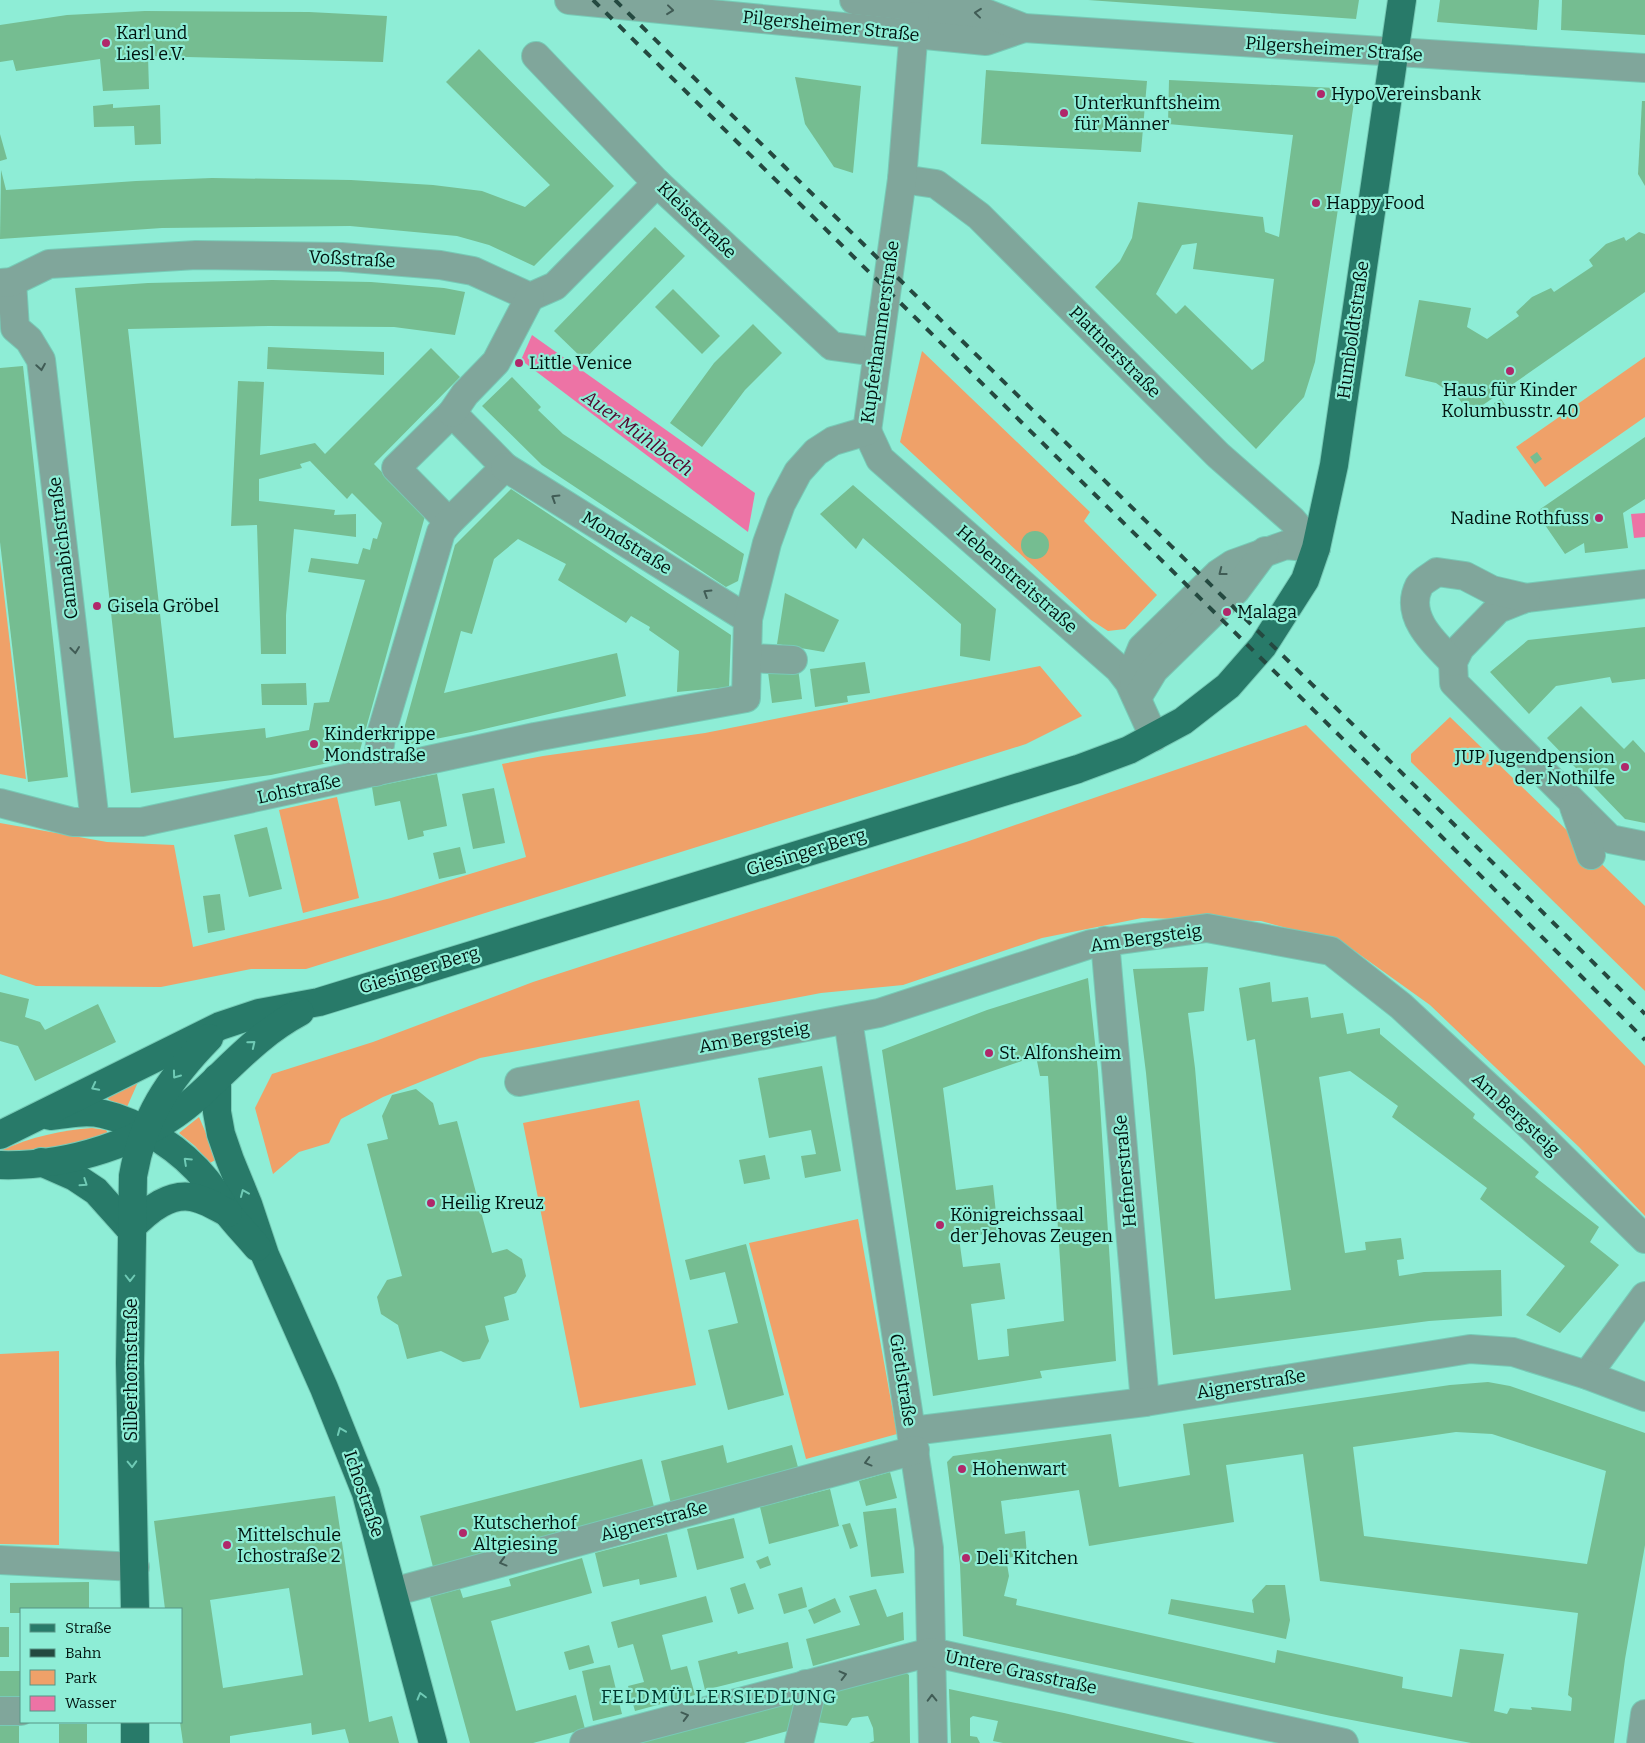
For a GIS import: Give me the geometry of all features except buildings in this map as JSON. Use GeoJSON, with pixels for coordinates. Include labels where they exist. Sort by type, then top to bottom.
{"type":"FeatureCollection","features":[{"type":"Feature","properties":{"kind":"main road","name":"Humboldtstraße"},"geometry":{"type":"LineString","coordinates":[[1263,646],[1305,580],[1316,548],[1334,465],[1402,0]]}},
{"type":"Feature","properties":{"kind":"main road","name":"Giesinger Berg"},"geometry":{"type":"LineString","coordinates":[[0,1135],[139,1064],[220,1026],[259,1013],[319,1002],[1078,769],[1128,750],[1183,721],[1228,686],[1263,646]]}},
{"type":"Feature","properties":{"kind":"main road","name":"Giesinger Berg"},"geometry":{"type":"LineString","coordinates":[[145,1132],[175,1114],[275,1026],[319,1002]]}},
{"type":"Feature","properties":{"kind":"main road","name":"Giesinger Berg"},"geometry":{"type":"LineString","coordinates":[[145,1132],[157,1101],[187,1061],[220,1026]]}},
{"type":"Feature","properties":{"kind":"main road","name":"Ichostraße"},"geometry":{"type":"LineString","coordinates":[[217,1078],[217,1112],[221,1134],[265,1255],[324,1388],[366,1492],[433,1743]]}},
{"type":"Feature","properties":{"kind":"main road","name":"Ichostraße"},"geometry":{"type":"LineString","coordinates":[[37,1117],[79,1112],[103,1114],[145,1132],[181,1155],[196,1168],[218,1196],[228,1213],[265,1255]]}},
{"type":"Feature","properties":{"kind":"main road"},"geometry":{"type":"LineString","coordinates":[[0,1166],[41,1162],[94,1153],[145,1132]]}},
{"type":"Feature","properties":{"kind":"main road","name":"Silberhornstraße"},"geometry":{"type":"LineString","coordinates":[[136,1608],[130,1432],[130,1229],[132,1176],[136,1155],[145,1132]]}},
{"type":"Feature","properties":{"kind":"main road"},"geometry":{"type":"LineString","coordinates":[[41,1162],[75,1177],[96,1191],[130,1229],[156,1206],[180,1197],[197,1198],[228,1213]]}},
{"type":"Feature","properties":{"kind":"main road"},"geometry":{"type":"LineString","coordinates":[[135,1723],[135,1743]]}},
{"type":"Feature","properties":{"kind":"street","name":"Pilgersheimer Straße"},"geometry":{"type":"LineString","coordinates":[[569,0],[637,3],[986,41],[1024,28]]}},
{"type":"Feature","properties":{"kind":"street","name":"Pilgersheimer Straße"},"geometry":{"type":"LineString","coordinates":[[854,0],[916,3],[988,14],[1024,28],[1645,68]]}},
{"type":"Feature","properties":{"kind":"street","name":"Kupferhammerstraße"},"geometry":{"type":"LineString","coordinates":[[746,698],[748,619],[767,543],[781,504],[798,472],[816,452],[832,441],[867,431],[876,352],[902,179],[916,3]]}},
{"type":"Feature","properties":{"kind":"street","name":"Kleiststraße"},"geometry":{"type":"LineString","coordinates":[[536,56],[657,183],[832,346],[876,352]]}},
{"type":"Feature","properties":{"kind":"street","name":"Plattnerstraße"},"geometry":{"type":"LineString","coordinates":[[902,179],[936,184],[979,216],[1218,455],[1292,520],[1316,548]]}},
{"type":"Feature","properties":{"kind":"street"},"geometry":{"type":"LineString","coordinates":[[449,522],[396,468],[452,412],[465,394],[496,362],[530,297],[556,286],[657,183]]}},
{"type":"Feature","properties":{"kind":"street","name":"Voßstraße"},"geometry":{"type":"LineString","coordinates":[[6,283],[49,264],[196,256],[342,257],[440,264],[473,271],[530,297]]}},
{"type":"Feature","properties":{"kind":"street","name":"Cannabichstraße"},"geometry":{"type":"LineString","coordinates":[[6,283],[8,328],[29,340],[41,360],[95,822]]}},
{"type":"Feature","properties":{"kind":"street","name":"Mondstraße"},"geometry":{"type":"LineString","coordinates":[[452,412],[505,467],[748,619]]}},
{"type":"Feature","properties":{"kind":"street","name":"Hebenstreitstraße"},"geometry":{"type":"LineString","coordinates":[[867,431],[880,459],[1108,658],[1129,682],[1154,737]]}},
{"type":"Feature","properties":{"kind":"street"},"geometry":{"type":"LineString","coordinates":[[376,772],[382,731],[441,532],[505,467]]}},
{"type":"Feature","properties":{"kind":"street"},"geometry":{"type":"LineString","coordinates":[[1137,698],[1133,670],[1138,654],[1147,641],[1218,574],[1233,564],[1265,550],[1286,545],[1316,548]]}},
{"type":"Feature","properties":{"kind":"street"},"geometry":{"type":"LineString","coordinates":[[1137,698],[1144,683],[1165,658],[1236,590],[1265,550]]}},
{"type":"Feature","properties":{"kind":"street"},"geometry":{"type":"LineString","coordinates":[[1453,662],[1420,625],[1414,607],[1420,585],[1438,572],[1465,576],[1492,590],[1526,598]]}},
{"type":"Feature","properties":{"kind":"street"},"geometry":{"type":"LineString","coordinates":[[1645,584],[1526,598],[1498,609],[1460,648],[1453,662],[1454,683],[1610,839],[1645,846]]}},
{"type":"Feature","properties":{"kind":"street"},"geometry":{"type":"LineString","coordinates":[[748,658],[793,660]]}},
{"type":"Feature","properties":{"kind":"street","name":"Lohstraße"},"geometry":{"type":"LineString","coordinates":[[0,803],[73,822],[142,822],[535,737],[746,698]]}},
{"type":"Feature","properties":{"kind":"street"},"geometry":{"type":"LineString","coordinates":[[1571,800],[1591,855]]}},
{"type":"Feature","properties":{"kind":"street","name":"Am Bergsteig"},"geometry":{"type":"LineString","coordinates":[[519,1082],[848,1020],[879,1013],[1105,941],[1207,928],[1331,951],[1401,1006],[1527,1123],[1645,1239]]}},
{"type":"Feature","properties":{"kind":"street","name":"Hefnerstraße"},"geometry":{"type":"LineString","coordinates":[[1105,941],[1145,1402]]}},
{"type":"Feature","properties":{"kind":"street","name":"Gietlstraße"},"geometry":{"type":"LineString","coordinates":[[848,1020],[928,1548],[933,1743]]}},
{"type":"Feature","properties":{"kind":"street"},"geometry":{"type":"LineString","coordinates":[[1587,1375],[1645,1296]]}},
{"type":"Feature","properties":{"kind":"street","name":"Aignerstraße"},"geometry":{"type":"LineString","coordinates":[[393,1592],[913,1440],[1470,1349],[1513,1352],[1587,1375],[1645,1397]]}},
{"type":"Feature","properties":{"kind":"street"},"geometry":{"type":"LineString","coordinates":[[0,1560],[135,1567]]}},
{"type":"Feature","properties":{"kind":"street","name":"Untere Grasstraße"},"geometry":{"type":"LineString","coordinates":[[587,1742],[931,1652],[1344,1743]]}},
{"type":"Feature","properties":{"kind":"street"},"geometry":{"type":"LineString","coordinates":[[798,1743],[810,1698],[806,1684]]}},
{"type":"Feature","properties":{"kind":"street"},"geometry":{"type":"LineString","coordinates":[[0,1711],[20,1711]]}},
{"type":"Feature","properties":{"kind":"street"},"geometry":{"type":"LineString","coordinates":[[1641,1743],[1645,1714]]}},
{"type":"Feature","properties":{"kind":"green space"},"geometry":{"type":"Polygon","coordinates":[[[922,351],[1090,512],[1084,521],[1157,595],[1125,629],[1108,631],[1091,620],[900,442],[922,351]]]}},
{"type":"Feature","properties":{"kind":"green space"},"geometry":{"type":"Polygon","coordinates":[[[1645,357],[1645,417],[1545,487],[1516,447],[1645,357]]]}},
{"type":"Feature","properties":{"kind":"green space"},"geometry":{"type":"Polygon","coordinates":[[[0,560],[26,779],[0,774],[0,560]]]}},
{"type":"Feature","properties":{"kind":"green space"},"geometry":{"type":"Polygon","coordinates":[[[1040,666],[1082,716],[1026,744],[306,969],[251,969],[161,987],[36,986],[0,974],[0,823],[107,842],[174,845],[193,947],[391,898],[526,857],[502,764],[543,756],[705,733],[1040,666]]]}},
{"type":"Feature","properties":{"kind":"green space"},"geometry":{"type":"Polygon","coordinates":[[[1450,717],[1645,906],[1645,991],[1411,762],[1411,754],[1450,717]]]}},
{"type":"Feature","properties":{"kind":"green space"},"geometry":{"type":"Polygon","coordinates":[[[1306,725],[1534,952],[1645,1066],[1645,1216],[1579,1147],[1430,1005],[1345,944],[1261,921],[1142,918],[1042,938],[903,985],[821,993],[480,1058],[383,1097],[341,1119],[329,1143],[299,1152],[273,1174],[255,1108],[272,1074],[373,1042],[533,982],[966,842],[1306,725]]]}},
{"type":"Feature","properties":{"kind":"green space"},"geometry":{"type":"Polygon","coordinates":[[[337,797],[359,898],[303,913],[279,810],[337,797]]]}},
{"type":"Feature","properties":{"kind":"green space"},"geometry":{"type":"Polygon","coordinates":[[[135,1079],[138,1082],[127,1107],[109,1100],[106,1096],[135,1079]]]}},
{"type":"Feature","properties":{"kind":"green space"},"geometry":{"type":"Polygon","coordinates":[[[639,1100],[696,1385],[580,1408],[523,1123],[639,1100]]]}},
{"type":"Feature","properties":{"kind":"green space"},"geometry":{"type":"Polygon","coordinates":[[[199,1117],[217,1159],[210,1163],[195,1146],[179,1133],[199,1117]]]}},
{"type":"Feature","properties":{"kind":"green space"},"geometry":{"type":"Polygon","coordinates":[[[92,1128],[106,1130],[108,1133],[73,1146],[4,1153],[2,1150],[24,1141],[47,1135],[69,1130],[92,1128]]]}},
{"type":"Feature","properties":{"kind":"green space"},"geometry":{"type":"Polygon","coordinates":[[[858,1219],[897,1434],[806,1459],[749,1243],[858,1219]]]}},
{"type":"Feature","properties":{"kind":"green space"},"geometry":{"type":"Polygon","coordinates":[[[59,1351],[59,1545],[0,1544],[0,1354],[59,1351]]]}},
{"type":"Feature","properties":{"kind":"water","name":"Auer Mühlbach"},"geometry":{"type":"Polygon","coordinates":[[[532,335],[755,493],[748,532],[521,360],[532,335]]]}},
{"type":"Feature","properties":{"kind":"water"},"geometry":{"type":"Polygon","coordinates":[[[1645,513],[1645,537],[1634,538],[1631,514],[1645,513]]]}},
{"type":"Feature","properties":{"kind":"railway"},"geometry":{"type":"LineString","coordinates":[[593,0],[1415,810],[1645,1040]]}},
{"type":"Feature","properties":{"kind":"railway"},"geometry":{"type":"LineString","coordinates":[[615,0],[1645,1014]]}},
{"type":"Feature","properties":{"kind":"place","name":"Karl und Liesl e.V."},"geometry":{"type":"Point","coordinates":[106,43]}},
{"type":"Feature","properties":{"kind":"place","name":"HypoVereinsbank"},"geometry":{"type":"Point","coordinates":[1321,94]}},
{"type":"Feature","properties":{"kind":"place","name":"Unterkunftsheim für Männer"},"geometry":{"type":"Point","coordinates":[1064,113]}},
{"type":"Feature","properties":{"kind":"place","name":"Happy Food"},"geometry":{"type":"Point","coordinates":[1316,203]}},
{"type":"Feature","properties":{"kind":"place","name":"Little Venice"},"geometry":{"type":"Point","coordinates":[519,363]}},
{"type":"Feature","properties":{"kind":"place","name":"Haus für Kinder Kolumbusstr. 40"},"geometry":{"type":"Point","coordinates":[1510,371]}},
{"type":"Feature","properties":{"kind":"place","name":"Nadine Rothfuss"},"geometry":{"type":"Point","coordinates":[1599,518]}},
{"type":"Feature","properties":{"kind":"place","name":"Gisela Gröbel"},"geometry":{"type":"Point","coordinates":[97,606]}},
{"type":"Feature","properties":{"kind":"place","name":"Malaga"},"geometry":{"type":"Point","coordinates":[1227,612]}},
{"type":"Feature","properties":{"kind":"place","name":"Kinderkrippe Mondstraße"},"geometry":{"type":"Point","coordinates":[314,744]}},
{"type":"Feature","properties":{"kind":"place","name":"JUP Jugendpension der Nothilfe"},"geometry":{"type":"Point","coordinates":[1625,767]}},
{"type":"Feature","properties":{"kind":"place","name":"St. Alfonsheim"},"geometry":{"type":"Point","coordinates":[989,1053]}},
{"type":"Feature","properties":{"kind":"place","name":"Heilig Kreuz"},"geometry":{"type":"Point","coordinates":[431,1203]}},
{"type":"Feature","properties":{"kind":"place","name":"Königreichssaal der Jehovas Zeugen"},"geometry":{"type":"Point","coordinates":[940,1225]}},
{"type":"Feature","properties":{"kind":"place","name":"Hohenwart"},"geometry":{"type":"Point","coordinates":[962,1469]}},
{"type":"Feature","properties":{"kind":"place","name":"Kutscherhof Altgiesing"},"geometry":{"type":"Point","coordinates":[463,1533]}},
{"type":"Feature","properties":{"kind":"place","name":"Mittelschule Ichostraße 2"},"geometry":{"type":"Point","coordinates":[227,1545]}},
{"type":"Feature","properties":{"kind":"place","name":"Deli Kitchen"},"geometry":{"type":"Point","coordinates":[966,1558]}},
{"type":"Feature","properties":{"kind":"district","name":"FELDMÜLLERSIEDLUNG"},"geometry":{"type":"Point","coordinates":[719,1696]}}]}
